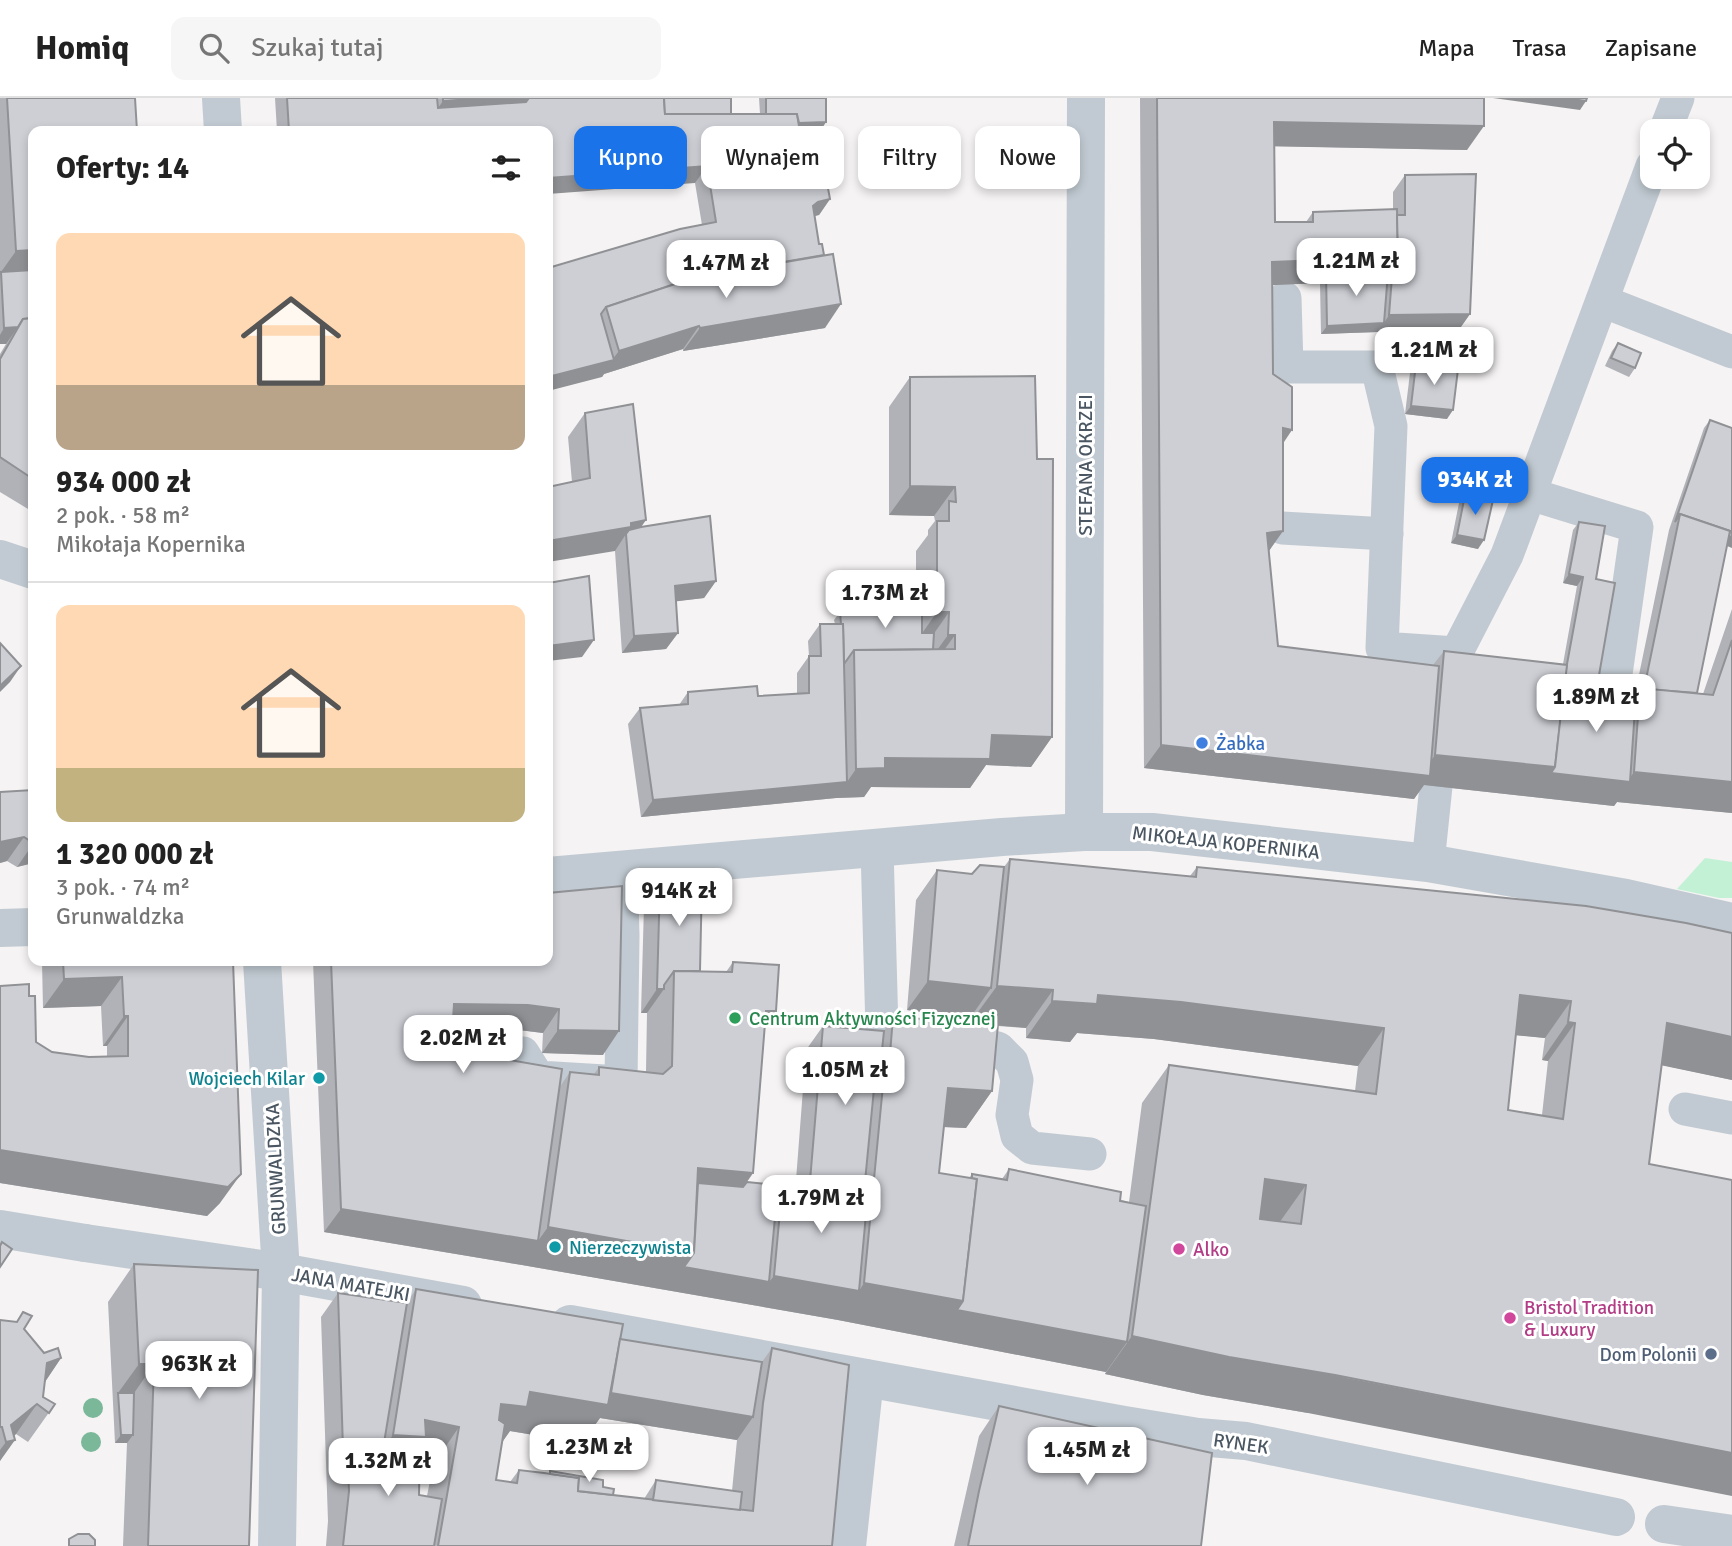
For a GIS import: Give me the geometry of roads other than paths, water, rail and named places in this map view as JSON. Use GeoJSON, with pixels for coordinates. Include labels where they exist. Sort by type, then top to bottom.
{"type":"FeatureCollection","features":[{"type":"Feature","properties":{"kind":"street"},"geometry":{"type":"LineString","coordinates":[[221,98],[223,126]]}},
{"type":"Feature","properties":{"kind":"street","name":"STEFANA OKRZEI"},"geometry":{"type":"LineString","coordinates":[[1084,832],[1086,98]]}},
{"type":"Feature","properties":{"kind":"street"},"geometry":{"type":"LineString","coordinates":[[0,559],[28,568]]}},
{"type":"Feature","properties":{"kind":"street","name":"MIKOŁAJA KOPERNIKA"},"geometry":{"type":"LineString","coordinates":[[553,876],[1002,837],[1084,832],[1152,832],[1428,863],[1626,898],[1732,922]]}},
{"type":"Feature","properties":{"kind":"street"},"geometry":{"type":"LineString","coordinates":[[0,928],[28,927]]}},
{"type":"Feature","properties":{"kind":"street","name":"GRUNWALDZKA"},"geometry":{"type":"LineString","coordinates":[[262,966],[281,1272],[277,1546]]}},
{"type":"Feature","properties":{"kind":"street","name":"JANA MATEJKI"},"geometry":{"type":"LineString","coordinates":[[0,1229],[281,1272],[495,1311]]}},
{"type":"Feature","properties":{"kind":"street"},"geometry":{"type":"LineString","coordinates":[[535,1318],[865,1378],[847,1546]]}},
{"type":"Feature","properties":{"kind":"street","name":"RYNEK"},"geometry":{"type":"LineString","coordinates":[[865,1378],[1124,1425],[1198,1437],[1246,1441],[1616,1517]]}},
{"type":"Feature","properties":{"kind":"street"},"geometry":{"type":"LineString","coordinates":[[1664,1524],[1732,1534]]}},
{"type":"Feature","properties":{"kind":"lane"},"geometry":{"type":"LineString","coordinates":[[1670,119],[1678,98]]}},
{"type":"Feature","properties":{"kind":"lane"},"geometry":{"type":"LineString","coordinates":[[1441,683],[1507,555],[1643,189]]}},
{"type":"Feature","properties":{"kind":"lane"},"geometry":{"type":"LineString","coordinates":[[1285,298],[1287,367],[1377,367],[1391,426],[1382,648],[1456,653]]}},
{"type":"Feature","properties":{"kind":"lane"},"geometry":{"type":"LineString","coordinates":[[1602,301],[1732,352]]}},
{"type":"Feature","properties":{"kind":"lane"},"geometry":{"type":"LineString","coordinates":[[1530,494],[1637,527],[1613,695]]}},
{"type":"Feature","properties":{"kind":"lane"},"geometry":{"type":"LineString","coordinates":[[1282,528],[1387,534]]}},
{"type":"Feature","properties":{"kind":"lane"},"geometry":{"type":"LineString","coordinates":[[1428,863],[1436,786]]}},
{"type":"Feature","properties":{"kind":"lane"},"geometry":{"type":"LineString","coordinates":[[877,848],[882,1030],[999,1048],[1012,1062],[1017,1080],[1012,1115],[1017,1136],[1032,1148],[1090,1154]]}},
{"type":"Feature","properties":{"kind":"lane"},"geometry":{"type":"LineString","coordinates":[[456,1051],[523,1053],[538,1077],[621,1082],[621,870]]}},
{"type":"Feature","properties":{"kind":"lane"},"geometry":{"type":"LineString","coordinates":[[1685,1109],[1732,1118]]}},
{"type":"Feature","properties":{"kind":"place","name":"Żabka"},"geometry":{"type":"Point","coordinates":[1202,743]}},
{"type":"Feature","properties":{"kind":"place","name":"Centrum Aktywności Fizycznej"},"geometry":{"type":"Point","coordinates":[735,1018]}},
{"type":"Feature","properties":{"kind":"place","name":"Wojciech Kilar"},"geometry":{"type":"Point","coordinates":[319,1078]}},
{"type":"Feature","properties":{"kind":"place","name":"Nierzeczywista"},"geometry":{"type":"Point","coordinates":[555,1247]}},
{"type":"Feature","properties":{"kind":"place","name":"Alko"},"geometry":{"type":"Point","coordinates":[1179,1249]}},
{"type":"Feature","properties":{"kind":"place","name":"Bristol Tradition & Luxury"},"geometry":{"type":"Point","coordinates":[1510,1318]}},
{"type":"Feature","properties":{"kind":"place","name":"Dom Polonii"},"geometry":{"type":"Point","coordinates":[1711,1354]}}]}
